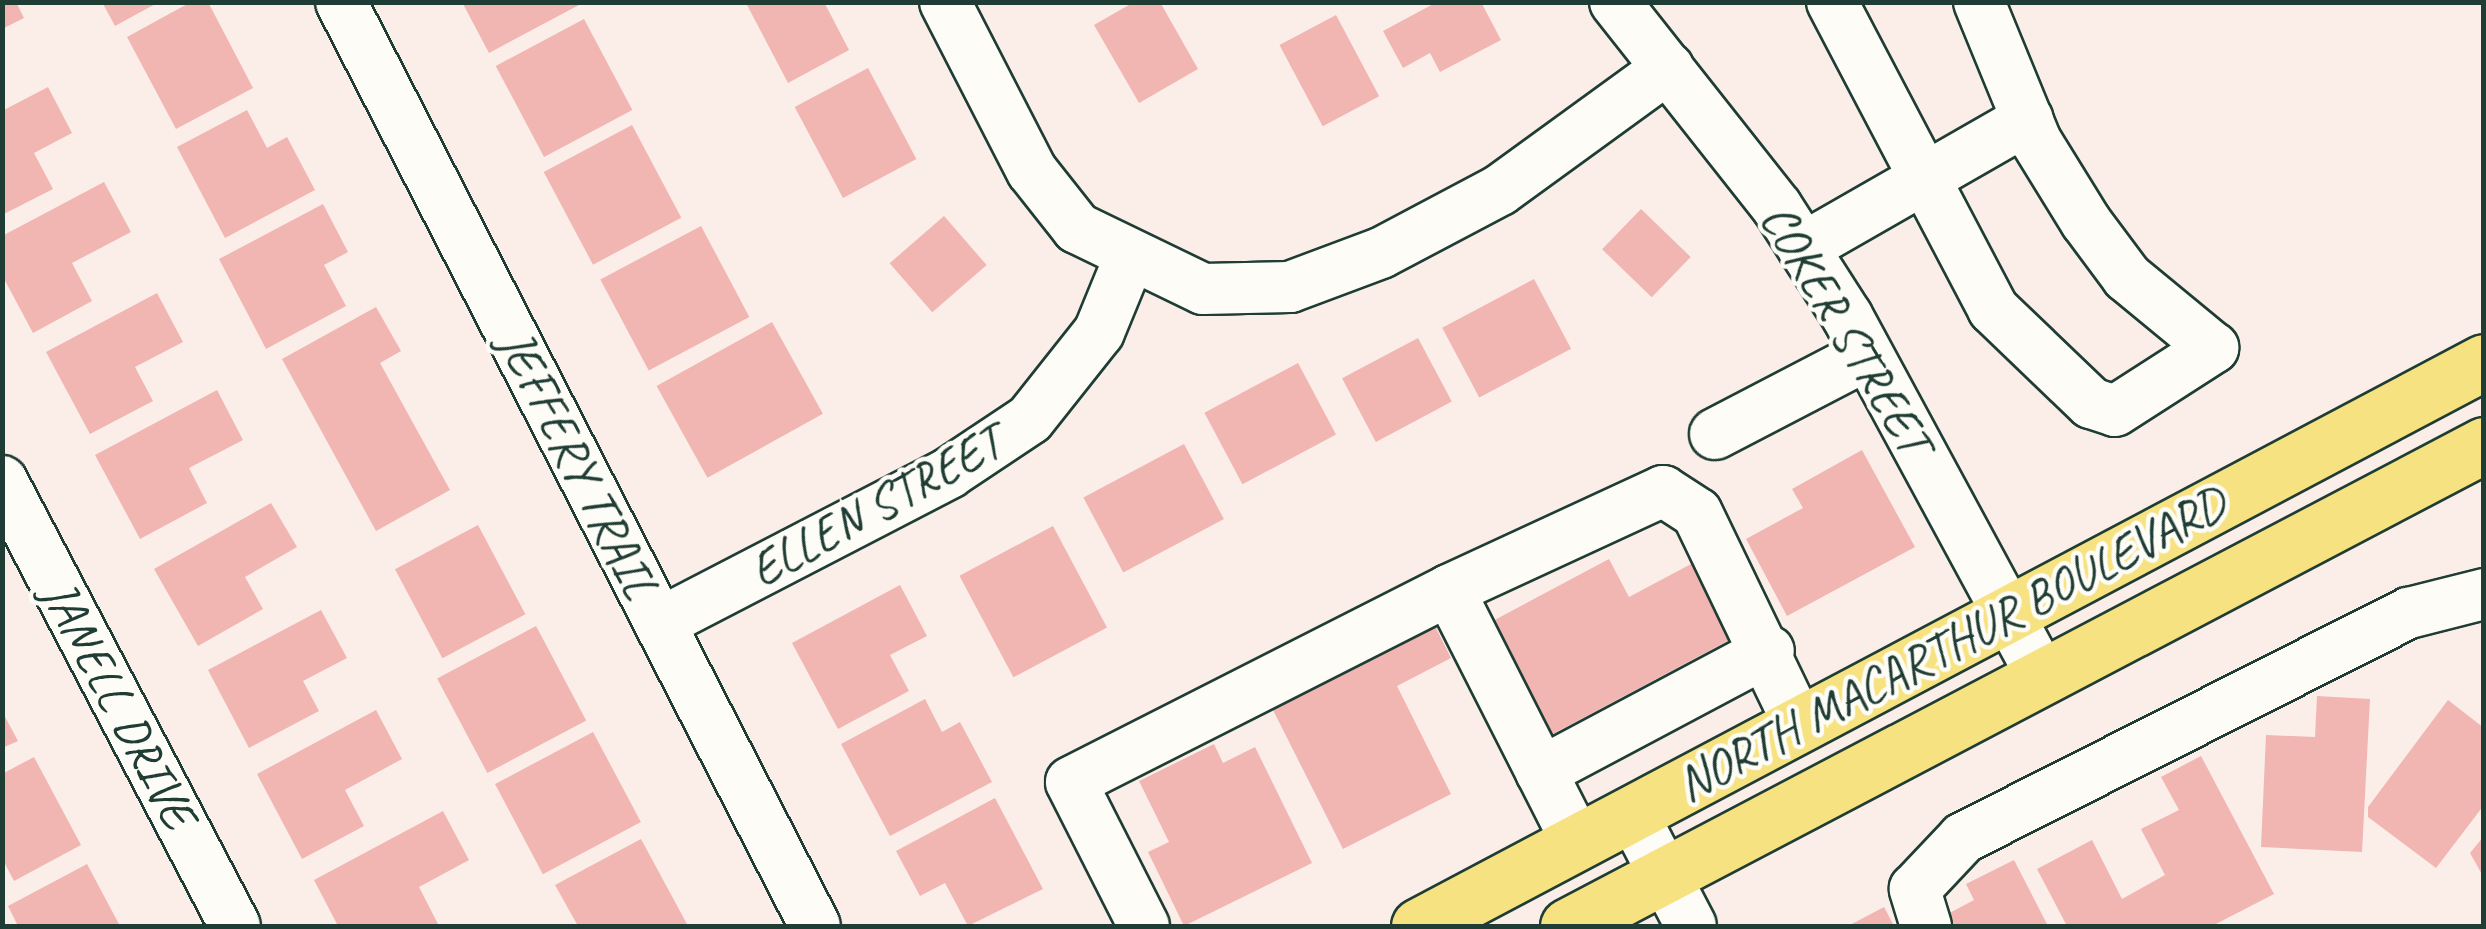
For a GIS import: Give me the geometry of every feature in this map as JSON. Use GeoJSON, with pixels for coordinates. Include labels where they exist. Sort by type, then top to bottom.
{"type":"FeatureCollection","features":[{"type":"Feature","properties":{"kind":"main road","name":"NORTH MACARTHUR BOULEVARD"},"geometry":{"type":"LineString","coordinates":[[1419,926],[2484,362]]}},
{"type":"Feature","properties":{"kind":"main road","name":"NORTH MACARTHUR BOULEVARD"},"geometry":{"type":"LineString","coordinates":[[1568,926],[2484,445]]}},
{"type":"Feature","properties":{"kind":"street","name":"JEFFERY TRAIL"},"geometry":{"type":"LineString","coordinates":[[342,2],[815,926]]}},
{"type":"Feature","properties":{"kind":"street"},"geometry":{"type":"LineString","coordinates":[[945,2],[1032,171],[1077,228],[1129,259],[1203,290],[1290,287],[1381,253],[1500,190],[1668,68]]}},
{"type":"Feature","properties":{"kind":"street","name":"COKER STREET"},"geometry":{"type":"LineString","coordinates":[[1614,2],[1803,248],[1867,354],[2042,678]]}},
{"type":"Feature","properties":{"kind":"street"},"geometry":{"type":"LineString","coordinates":[[1832,2],[1993,309],[2091,403],[2115,412],[2213,348],[2126,277],[2028,119],[1979,2]]}},
{"type":"Feature","properties":{"kind":"street"},"geometry":{"type":"LineString","coordinates":[[1803,248],[2028,119]]}},
{"type":"Feature","properties":{"kind":"street","name":"ELLEN STREET"},"geometry":{"type":"LineString","coordinates":[[660,623],[949,474],[1030,419],[1099,332],[1129,259]]}},
{"type":"Feature","properties":{"kind":"street"},"geometry":{"type":"LineString","coordinates":[[1715,434],[1867,354]]}},
{"type":"Feature","properties":{"kind":"street","name":"JANELL DRIVE"},"geometry":{"type":"LineString","coordinates":[[2,481],[235,926]]}},
{"type":"Feature","properties":{"kind":"street"},"geometry":{"type":"LineString","coordinates":[[1144,926],[1071,782],[1642,494],[1663,491],[1697,513],[1769,651],[1798,724]]}},
{"type":"Feature","properties":{"kind":"street"},"geometry":{"type":"LineString","coordinates":[[1449,590],[1577,842]]}},
{"type":"Feature","properties":{"kind":"street"},"geometry":{"type":"LineString","coordinates":[[1926,926],[1916,889],[1962,838],[2409,613],[2484,594]]}},
{"type":"Feature","properties":{"kind":"street"},"geometry":{"type":"LineString","coordinates":[[1541,772],[1769,651]]}},
{"type":"Feature","properties":{"kind":"street"},"geometry":{"type":"LineString","coordinates":[[1632,813],[1691,926]]}},
{"type":"Feature","properties":{"kind":"building"},"geometry":{"type":"Polygon","coordinates":[[[2,2],[16,2],[24,18],[2,29],[2,2]]]}},
{"type":"Feature","properties":{"kind":"building"},"geometry":{"type":"Polygon","coordinates":[[[102,2],[159,2],[115,26],[102,2]]]}},
{"type":"Feature","properties":{"kind":"building"},"geometry":{"type":"Polygon","coordinates":[[[191,2],[208,2],[253,88],[176,129],[127,37],[191,2]]]}},
{"type":"Feature","properties":{"kind":"building"},"geometry":{"type":"Polygon","coordinates":[[[462,2],[577,2],[579,5],[489,53],[462,2]]]}},
{"type":"Feature","properties":{"kind":"building"},"geometry":{"type":"Polygon","coordinates":[[[824,2],[849,50],[788,83],[747,5],[824,2]]]}},
{"type":"Feature","properties":{"kind":"building"},"geometry":{"type":"Polygon","coordinates":[[[1134,2],[1160,2],[1198,69],[1139,103],[1094,25],[1134,2]]]}},
{"type":"Feature","properties":{"kind":"building"},"geometry":{"type":"Polygon","coordinates":[[[1437,2],[1481,2],[1501,40],[1440,72],[1430,53],[1403,68],[1383,31],[1437,2]]]}},
{"type":"Feature","properties":{"kind":"building"},"geometry":{"type":"Polygon","coordinates":[[[1336,15],[1379,96],[1323,126],[1279,45],[1336,15]]]}},
{"type":"Feature","properties":{"kind":"building"},"geometry":{"type":"Polygon","coordinates":[[[584,19],[632,110],[544,157],[496,66],[584,19]]]}},
{"type":"Feature","properties":{"kind":"building"},"geometry":{"type":"Polygon","coordinates":[[[868,68],[916,159],[843,198],[795,107],[868,68]]]}},
{"type":"Feature","properties":{"kind":"building"},"geometry":{"type":"Polygon","coordinates":[[[48,87],[72,133],[34,153],[53,189],[2,215],[2,111],[48,87]]]}},
{"type":"Feature","properties":{"kind":"building"},"geometry":{"type":"Polygon","coordinates":[[[247,110],[267,148],[287,137],[315,190],[225,238],[177,147],[247,110]]]}},
{"type":"Feature","properties":{"kind":"building"},"geometry":{"type":"Polygon","coordinates":[[[632,125],[681,218],[593,265],[544,172],[632,125]]]}},
{"type":"Feature","properties":{"kind":"building"},"geometry":{"type":"Polygon","coordinates":[[[104,182],[131,232],[72,263],[92,301],[33,333],[2,275],[2,236],[104,182]]]}},
{"type":"Feature","properties":{"kind":"building"},"geometry":{"type":"Polygon","coordinates":[[[323,204],[348,252],[324,265],[346,306],[266,349],[219,259],[323,204]]]}},
{"type":"Feature","properties":{"kind":"building"},"geometry":{"type":"Polygon","coordinates":[[[1641,209],[1691,257],[1652,297],[1602,249],[1641,209]]]}},
{"type":"Feature","properties":{"kind":"building"},"geometry":{"type":"Polygon","coordinates":[[[944,216],[987,265],[932,312],[890,263],[944,216]]]}},
{"type":"Feature","properties":{"kind":"building"},"geometry":{"type":"Polygon","coordinates":[[[701,226],[749,317],[649,370],[600,280],[701,226]]]}},
{"type":"Feature","properties":{"kind":"building"},"geometry":{"type":"Polygon","coordinates":[[[1534,279],[1571,349],[1479,398],[1442,328],[1534,279]]]}},
{"type":"Feature","properties":{"kind":"building"},"geometry":{"type":"Polygon","coordinates":[[[157,293],[183,342],[135,367],[153,401],[90,434],[46,352],[157,293]]]}},
{"type":"Feature","properties":{"kind":"building"},"geometry":{"type":"Polygon","coordinates":[[[376,307],[401,351],[380,363],[450,490],[376,531],[282,359],[376,307]]]}},
{"type":"Feature","properties":{"kind":"building"},"geometry":{"type":"Polygon","coordinates":[[[772,322],[823,414],[707,478],[657,386],[772,322]]]}},
{"type":"Feature","properties":{"kind":"building"},"geometry":{"type":"Polygon","coordinates":[[[1418,338],[1452,402],[1376,442],[1342,378],[1418,338]]]}},
{"type":"Feature","properties":{"kind":"building"},"geometry":{"type":"Polygon","coordinates":[[[1298,363],[1336,435],[1242,484],[1204,413],[1298,363]]]}},
{"type":"Feature","properties":{"kind":"building"},"geometry":{"type":"Polygon","coordinates":[[[217,390],[243,440],[189,468],[207,503],[140,539],[95,455],[217,390]]]}},
{"type":"Feature","properties":{"kind":"building"},"geometry":{"type":"Polygon","coordinates":[[[1184,444],[1224,519],[1123,573],[1083,498],[1184,444]]]}},
{"type":"Feature","properties":{"kind":"building"},"geometry":{"type":"Polygon","coordinates":[[[1862,450],[1915,547],[1787,616],[1746,539],[1803,508],[1792,489],[1862,450]]]}},
{"type":"Feature","properties":{"kind":"building"},"geometry":{"type":"Polygon","coordinates":[[[271,503],[297,547],[245,577],[263,609],[198,646],[154,569],[271,503]]]}},
{"type":"Feature","properties":{"kind":"building"},"geometry":{"type":"Polygon","coordinates":[[[478,525],[525,614],[442,658],[395,569],[478,525]]]}},
{"type":"Feature","properties":{"kind":"building"},"geometry":{"type":"Polygon","coordinates":[[[1053,526],[1107,628],[1013,677],[959,576],[1053,526]]]}},
{"type":"Feature","properties":{"kind":"building"},"geometry":{"type":"Polygon","coordinates":[[[1708,555],[1748,630],[1549,736],[1489,623],[1609,559],[1629,597],[1708,555]]]}},
{"type":"Feature","properties":{"kind":"building"},"geometry":{"type":"Polygon","coordinates":[[[900,585],[927,636],[890,655],[909,691],[838,729],[792,643],[900,585]]]}},
{"type":"Feature","properties":{"kind":"building"},"geometry":{"type":"Polygon","coordinates":[[[321,610],[347,658],[303,681],[319,711],[249,748],[208,670],[321,610]]]}},
{"type":"Feature","properties":{"kind":"building"},"geometry":{"type":"Polygon","coordinates":[[[1433,622],[1451,658],[1397,686],[1451,794],[1343,849],[1270,704],[1433,622]]]}},
{"type":"Feature","properties":{"kind":"building"},"geometry":{"type":"Polygon","coordinates":[[[536,626],[586,720],[487,773],[437,679],[536,626]]]}},
{"type":"Feature","properties":{"kind":"building"},"geometry":{"type":"Polygon","coordinates":[[[2317,696],[2370,699],[2362,852],[2261,847],[2266,735],[2315,737],[2317,696]]]}},
{"type":"Feature","properties":{"kind":"building"},"geometry":{"type":"Polygon","coordinates":[[[925,699],[942,732],[960,722],[992,782],[890,836],[841,744],[925,699]]]}},
{"type":"Feature","properties":{"kind":"building"},"geometry":{"type":"Polygon","coordinates":[[[2448,700],[2484,728],[2484,805],[2436,868],[2368,817],[2368,807],[2448,700]]]}},
{"type":"Feature","properties":{"kind":"building"},"geometry":{"type":"Polygon","coordinates":[[[376,710],[402,759],[345,790],[364,826],[302,859],[257,774],[376,710]]]}},
{"type":"Feature","properties":{"kind":"building"},"geometry":{"type":"Polygon","coordinates":[[[2,711],[18,741],[2,748],[2,711]]]}},
{"type":"Feature","properties":{"kind":"building"},"geometry":{"type":"Polygon","coordinates":[[[593,732],[641,822],[543,874],[495,784],[593,732]]]}},
{"type":"Feature","properties":{"kind":"building"},"geometry":{"type":"Polygon","coordinates":[[[1214,744],[1223,763],[1255,747],[1312,863],[1184,926],[1148,852],[1169,842],[1139,781],[1214,744]]]}},
{"type":"Feature","properties":{"kind":"building"},"geometry":{"type":"Polygon","coordinates":[[[2201,756],[2274,894],[2212,926],[2067,926],[2037,869],[2092,840],[2122,899],[2165,875],[2141,829],[2179,810],[2161,777],[2201,756]]]}},
{"type":"Feature","properties":{"kind":"building"},"geometry":{"type":"Polygon","coordinates":[[[34,757],[81,845],[14,881],[2,858],[2,774],[34,757]]]}},
{"type":"Feature","properties":{"kind":"building"},"geometry":{"type":"Polygon","coordinates":[[[995,798],[1043,889],[968,926],[945,883],[920,896],[896,851],[995,798]]]}},
{"type":"Feature","properties":{"kind":"building"},"geometry":{"type":"Polygon","coordinates":[[[443,811],[469,860],[419,887],[438,924],[338,926],[314,880],[443,811]]]}},
{"type":"Feature","properties":{"kind":"building"},"geometry":{"type":"Polygon","coordinates":[[[2484,836],[2484,878],[2470,853],[2484,836]]]}},
{"type":"Feature","properties":{"kind":"building"},"geometry":{"type":"Polygon","coordinates":[[[641,839],[688,926],[578,926],[555,885],[641,839]]]}},
{"type":"Feature","properties":{"kind":"building"},"geometry":{"type":"Polygon","coordinates":[[[2014,860],[2048,926],[1947,926],[1942,917],[1974,900],[1966,884],[2014,860]]]}},
{"type":"Feature","properties":{"kind":"building"},"geometry":{"type":"Polygon","coordinates":[[[87,864],[120,926],[18,926],[8,906],[87,864]]]}},
{"type":"Feature","properties":{"kind":"building"},"geometry":{"type":"Polygon","coordinates":[[[1884,907],[1894,926],[1848,926],[1884,907]]]}}]}
